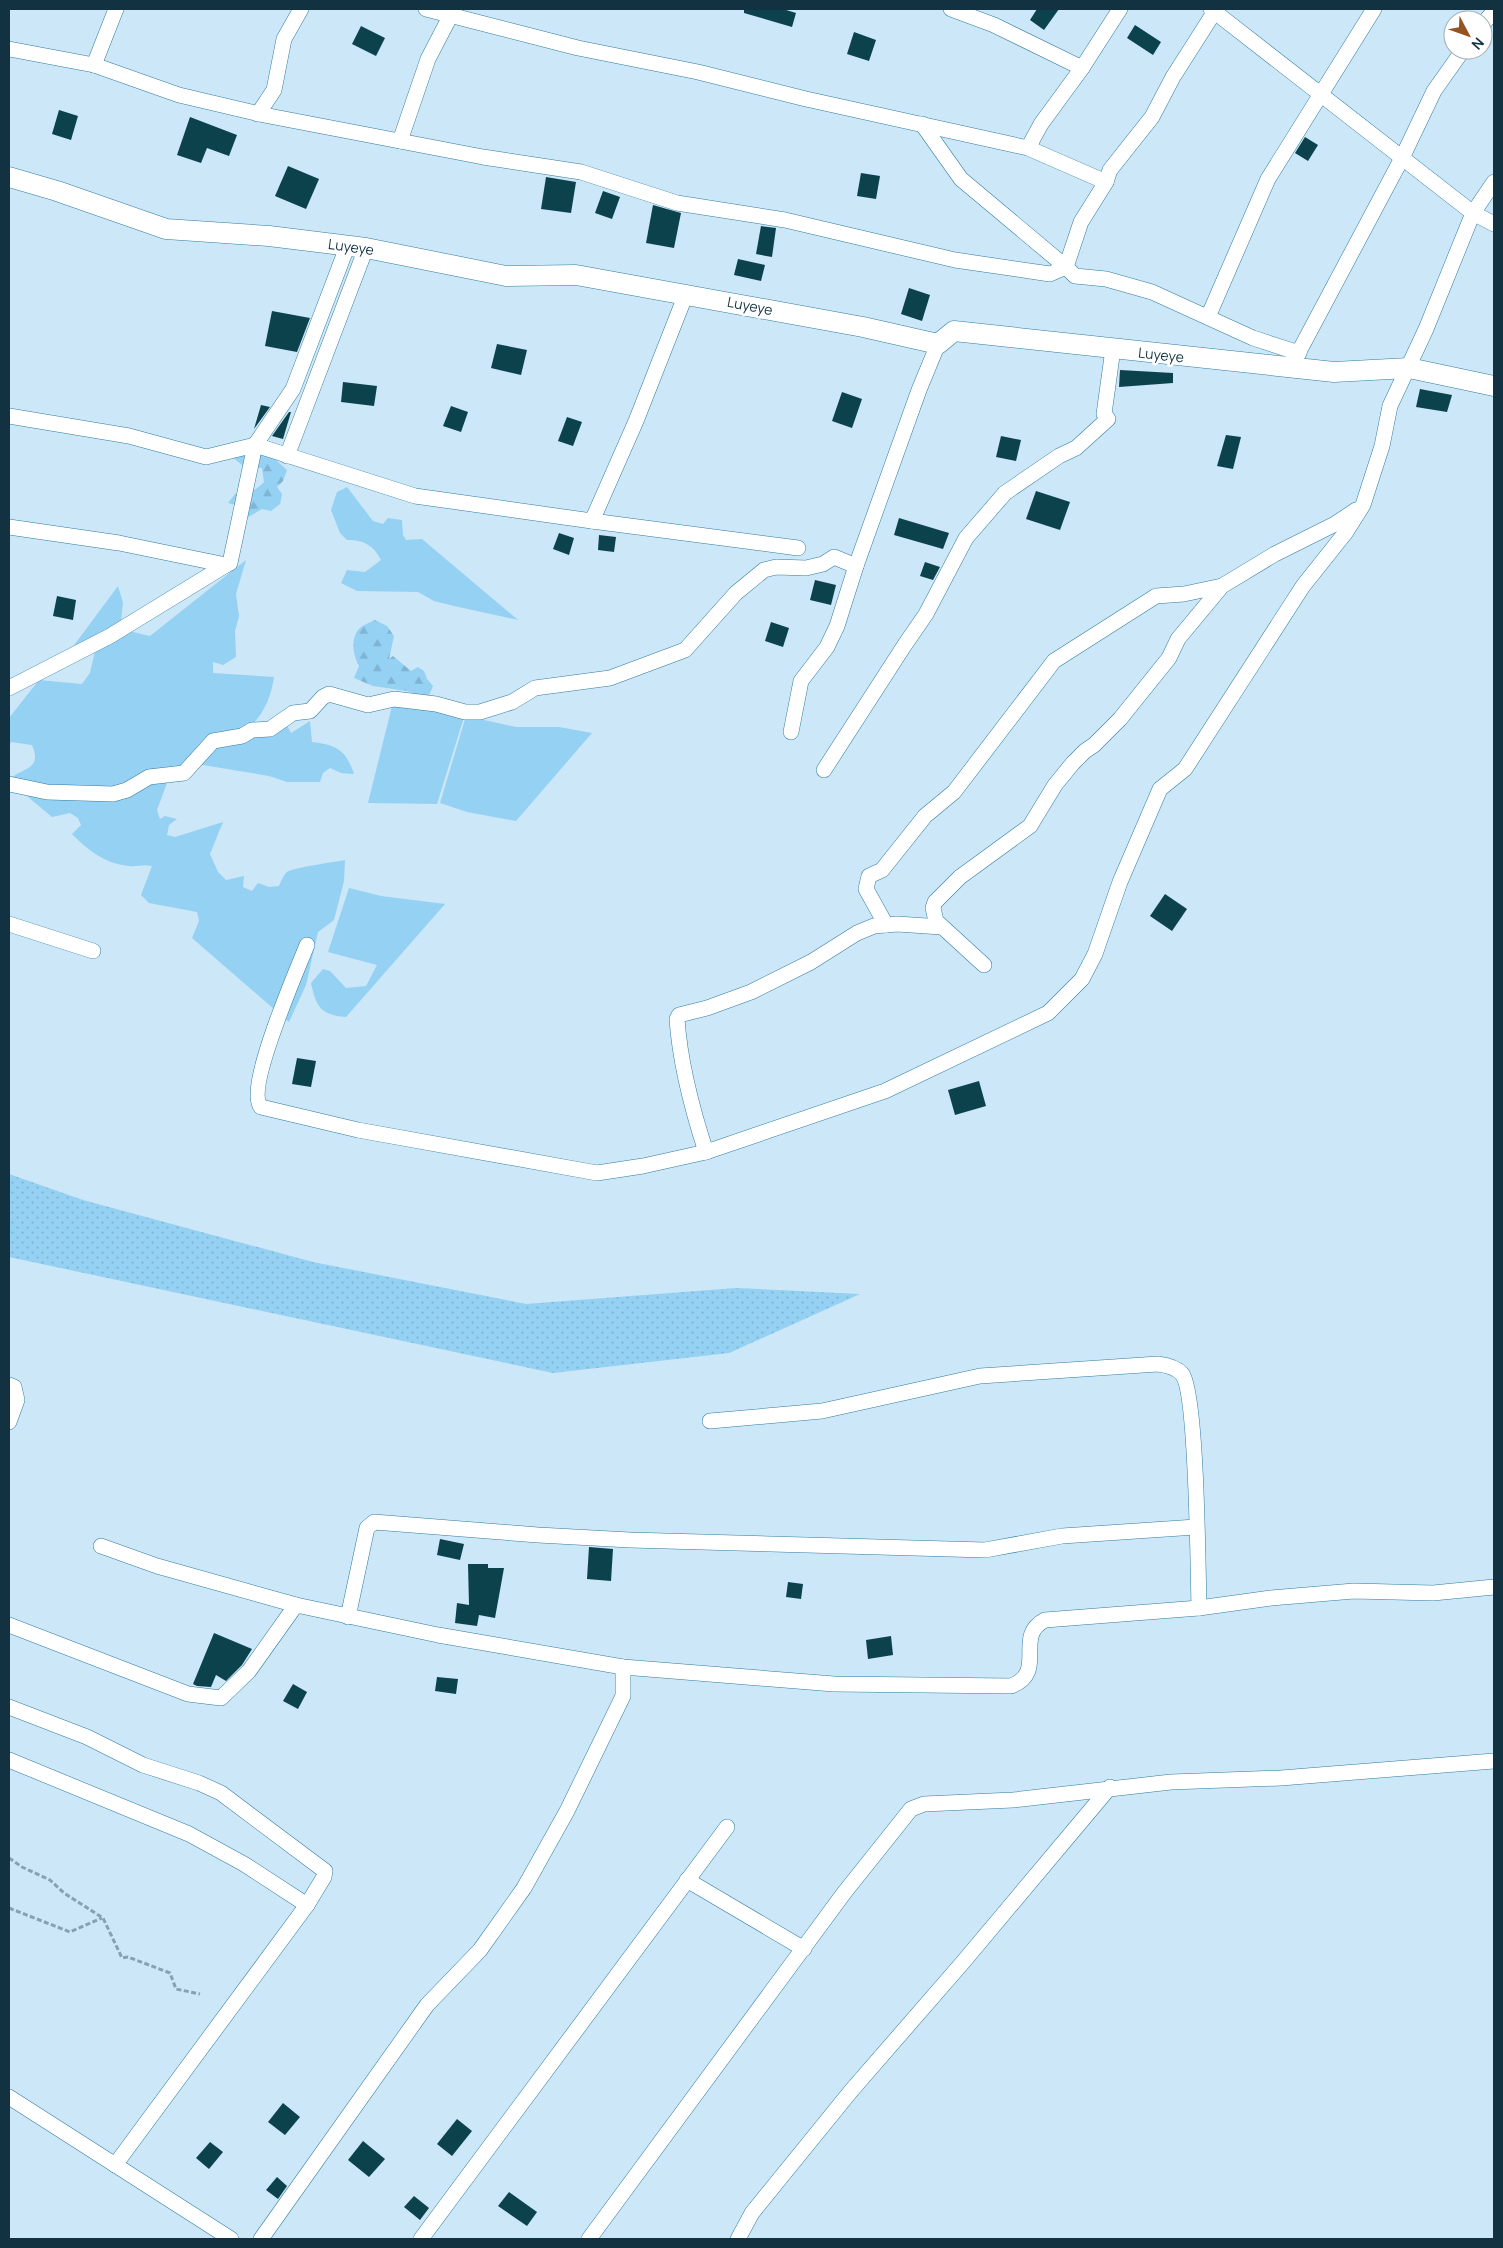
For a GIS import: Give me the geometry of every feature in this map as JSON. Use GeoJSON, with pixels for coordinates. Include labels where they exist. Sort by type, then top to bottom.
{"type":"FeatureCollection","features":[{"type":"Feature","properties":{"kind":"street"},"geometry":{"type":"LineString","coordinates":[[94,65],[116,9]]}},
{"type":"Feature","properties":{"kind":"street"},"geometry":{"type":"LineString","coordinates":[[258,114],[274,90],[284,39],[301,9]]}},
{"type":"Feature","properties":{"kind":"street"},"geometry":{"type":"LineString","coordinates":[[426,9],[452,12],[578,48],[698,72],[806,99],[1028,148],[1106,182]]}},
{"type":"Feature","properties":{"kind":"street"},"geometry":{"type":"LineString","coordinates":[[951,9],[994,25],[1082,68]]}},
{"type":"Feature","properties":{"kind":"street"},"geometry":{"type":"LineString","coordinates":[[1028,148],[1041,124],[1082,68],[1120,9]]}},
{"type":"Feature","properties":{"kind":"street"},"geometry":{"type":"LineString","coordinates":[[1208,317],[1268,179],[1374,9]]}},
{"type":"Feature","properties":{"kind":"street"},"geometry":{"type":"LineString","coordinates":[[9,49],[94,65],[179,95],[258,114],[482,157],[581,172],[677,203],[785,220],[955,260],[1050,274],[1066,267],[1081,222],[1106,182],[1110,170],[1162,103],[1173,77],[1213,10],[1473,213],[1494,224]]}},
{"type":"Feature","properties":{"kind":"street"},"geometry":{"type":"LineString","coordinates":[[400,141],[428,59],[452,12]]}},
{"type":"Feature","properties":{"kind":"street"},"geometry":{"type":"LineString","coordinates":[[922,124],[961,179],[1075,276],[1106,279],[1152,292],[1253,338],[1294,361],[1402,158],[1434,90],[1456,60]]}},
{"type":"Feature","properties":{"kind":"street","name":"Luyeye"},"geometry":{"type":"LineString","coordinates":[[9,177],[166,229],[269,236],[357,248],[506,276],[576,275],[863,327],[938,344],[954,331],[1034,339],[1113,350],[1294,361],[1334,372],[1409,368],[1494,386]]}},
{"type":"Feature","properties":{"kind":"street"},"geometry":{"type":"LineString","coordinates":[[307,945],[271,1034],[256,1097],[261,1107],[358,1130],[597,1172],[643,1166],[706,1152],[885,1091],[1052,1011],[1082,979],[1095,954],[1120,882],[1160,789],[1189,764],[1303,586],[1346,532],[1363,505],[1382,446],[1390,406],[1409,368],[1473,213],[1494,182]]}},
{"type":"Feature","properties":{"kind":"street"},"geometry":{"type":"LineString","coordinates":[[9,688],[110,636],[230,563],[234,554],[255,445],[293,389],[357,248]]}},
{"type":"Feature","properties":{"kind":"street"},"geometry":{"type":"LineString","coordinates":[[287,456],[357,248]]}},
{"type":"Feature","properties":{"kind":"street"},"geometry":{"type":"LineString","coordinates":[[592,521],[636,421],[686,294]]}},
{"type":"Feature","properties":{"kind":"street"},"geometry":{"type":"LineString","coordinates":[[791,732],[801,681],[827,647],[837,626],[856,566],[919,390],[938,344]]}},
{"type":"Feature","properties":{"kind":"street"},"geometry":{"type":"LineString","coordinates":[[824,770],[926,614],[966,538],[1006,492],[1059,456],[1076,448],[1108,419],[1104,414],[1113,350]]}},
{"type":"Feature","properties":{"kind":"street"},"geometry":{"type":"LineString","coordinates":[[9,416],[129,436],[206,457],[255,445],[415,496],[798,548]]}},
{"type":"Feature","properties":{"kind":"street"},"geometry":{"type":"LineString","coordinates":[[984,965],[934,918],[933,908],[935,902],[960,877],[1030,826],[1055,786],[1073,763],[1120,719],[1169,658],[1178,639],[1222,586],[1275,554],[1335,524],[1363,505]]}},
{"type":"Feature","properties":{"kind":"street"},"geometry":{"type":"LineString","coordinates":[[9,527],[119,543],[226,565]]}},
{"type":"Feature","properties":{"kind":"street"},"geometry":{"type":"LineString","coordinates":[[9,784],[47,792],[113,794],[127,790],[149,777],[184,773],[213,740],[242,736],[252,730],[270,729],[292,713],[310,711],[323,697],[329,694],[368,705],[394,699],[436,704],[465,712],[480,712],[512,702],[535,688],[610,678],[685,650],[736,593],[764,570],[776,567],[806,568],[823,564],[834,557],[856,566]]}},
{"type":"Feature","properties":{"kind":"street"},"geometry":{"type":"LineString","coordinates":[[886,925],[866,889],[869,876],[882,870],[925,816],[954,792],[1054,661],[1156,596],[1184,594],[1222,586]]}},
{"type":"Feature","properties":{"kind":"street"},"geometry":{"type":"LineString","coordinates":[[9,924],[93,951]]}},
{"type":"Feature","properties":{"kind":"street"},"geometry":{"type":"LineString","coordinates":[[706,1152],[695,1117],[678,1044],[677,1019],[679,1015],[751,992],[811,962],[857,933],[874,926],[942,927]]}},
{"type":"Feature","properties":{"kind":"street"},"geometry":{"type":"LineString","coordinates":[[710,1421],[822,1412],[980,1376],[1166,1365],[1182,1375],[1187,1386],[1194,1455],[1199,1608]]}},
{"type":"Feature","properties":{"kind":"street"},"geometry":{"type":"LineString","coordinates":[[9,1384],[14,1387],[17,1400],[9,1422]]}},
{"type":"Feature","properties":{"kind":"street"},"geometry":{"type":"LineString","coordinates":[[348,1617],[367,1528],[374,1522],[630,1540],[985,1550],[1062,1536],[1196,1527]]}},
{"type":"Feature","properties":{"kind":"street"},"geometry":{"type":"LineString","coordinates":[[101,1546],[157,1566],[296,1605],[348,1617],[624,1667],[834,1684],[1011,1686],[1022,1682],[1028,1675],[1032,1633],[1036,1624],[1045,1620],[1199,1608],[1271,1598],[1354,1591],[1433,1593],[1494,1587]]}},
{"type":"Feature","properties":{"kind":"street"},"geometry":{"type":"LineString","coordinates":[[9,1625],[188,1694],[221,1698],[249,1671],[296,1605]]}},
{"type":"Feature","properties":{"kind":"street"},"geometry":{"type":"LineString","coordinates":[[262,2239],[427,2005],[480,1950],[524,1888],[567,1810],[623,1696],[624,1667]]}},
{"type":"Feature","properties":{"kind":"street"},"geometry":{"type":"LineString","coordinates":[[9,1707],[87,1737],[143,1765],[199,1783],[221,1793],[325,1871],[324,1877],[307,1905],[115,2165]]}},
{"type":"Feature","properties":{"kind":"street"},"geometry":{"type":"LineString","coordinates":[[9,1760],[189,1834],[244,1864],[307,1905]]}},
{"type":"Feature","properties":{"kind":"street"},"geometry":{"type":"LineString","coordinates":[[588,2239],[844,1893],[911,1809],[924,1804],[1013,1800],[1110,1787],[1179,1781],[1281,1778],[1494,1761]]}},
{"type":"Feature","properties":{"kind":"street"},"geometry":{"type":"LineString","coordinates":[[738,2239],[752,2213],[851,2091],[964,1961],[1110,1787]]}},
{"type":"Feature","properties":{"kind":"street"},"geometry":{"type":"LineString","coordinates":[[421,2239],[727,1827]]}},
{"type":"Feature","properties":{"kind":"street"},"geometry":{"type":"LineString","coordinates":[[687,1880],[804,1949]]}},
{"type":"Feature","properties":{"kind":"street"},"geometry":{"type":"LineString","coordinates":[[9,2097],[231,2239]]}},
{"type":"Feature","properties":{"kind":"path"},"geometry":{"type":"LineString","coordinates":[[9,1858],[22,1867],[50,1880],[64,1893],[103,1918],[122,1958],[128,1957],[170,1973],[176,1989],[200,1994]]}},
{"type":"Feature","properties":{"kind":"path"},"geometry":{"type":"LineString","coordinates":[[9,1908],[70,1932],[103,1918]]}},
{"type":"Feature","properties":{"kind":"green space"},"geometry":{"type":"Polygon","coordinates":[[[247,447],[262,454],[269,454],[287,470],[283,481],[277,487],[282,494],[280,504],[271,511],[262,509],[245,519],[243,507],[228,503],[235,494],[251,491],[258,488],[264,482],[262,468],[246,468],[232,457],[247,447]]]}},
{"type":"Feature","properties":{"kind":"green space"},"geometry":{"type":"Polygon","coordinates":[[[347,487],[373,521],[383,524],[388,518],[402,520],[403,535],[406,540],[422,539],[518,620],[434,601],[418,592],[357,591],[341,583],[347,570],[365,572],[381,560],[367,544],[347,540],[340,533],[331,510],[337,492],[347,487]]]}},
{"type":"Feature","properties":{"kind":"green space"},"geometry":{"type":"Polygon","coordinates":[[[246,560],[236,594],[239,616],[235,631],[236,657],[223,665],[213,662],[213,673],[274,677],[267,702],[253,724],[286,723],[291,733],[310,721],[312,742],[328,745],[339,750],[348,759],[354,774],[341,773],[330,768],[323,773],[320,782],[287,782],[269,776],[203,765],[190,767],[170,775],[157,810],[160,819],[165,816],[177,819],[169,825],[167,835],[175,837],[223,822],[210,854],[218,872],[226,880],[244,876],[243,887],[252,891],[258,883],[269,887],[279,886],[284,875],[290,870],[345,860],[344,881],[334,920],[318,932],[306,985],[289,1022],[192,938],[199,921],[197,912],[149,903],[141,895],[152,866],[132,866],[104,859],[72,834],[81,825],[78,818],[70,813],[52,817],[9,781],[32,765],[35,760],[35,754],[32,745],[11,742],[9,747],[9,718],[39,680],[82,684],[90,673],[95,651],[72,648],[118,586],[123,603],[120,629],[150,636],[246,560]]]}},
{"type":"Feature","properties":{"kind":"green space"},"geometry":{"type":"Polygon","coordinates":[[[375,620],[387,626],[394,636],[389,659],[393,656],[411,671],[418,667],[424,671],[427,679],[433,686],[429,695],[422,697],[407,691],[373,686],[354,678],[359,666],[354,652],[355,637],[361,627],[375,620]]]}},
{"type":"Feature","properties":{"kind":"green space"},"geometry":{"type":"Polygon","coordinates":[[[393,702],[464,717],[437,804],[368,803],[393,702]]]}},
{"type":"Feature","properties":{"kind":"green space"},"geometry":{"type":"Polygon","coordinates":[[[466,716],[516,727],[559,727],[592,733],[516,821],[467,812],[440,803],[466,716]]]}},
{"type":"Feature","properties":{"kind":"green space"},"geometry":{"type":"Polygon","coordinates":[[[349,888],[381,896],[445,904],[346,1017],[330,1014],[321,1008],[315,998],[311,983],[323,969],[330,971],[346,988],[366,986],[377,965],[328,952],[349,888]]]}},
{"type":"Feature","properties":{"kind":"green space"},"geometry":{"type":"Polygon","coordinates":[[[9,1174],[83,1200],[313,1262],[526,1304],[736,1288],[860,1294],[729,1353],[553,1373],[9,1257],[9,1174]]]}},
{"type":"Feature","properties":{"kind":"building"},"geometry":{"type":"Polygon","coordinates":[[[744,9],[783,9],[796,13],[792,27],[744,13],[744,9]]]}},
{"type":"Feature","properties":{"kind":"building"},"geometry":{"type":"Polygon","coordinates":[[[1037,9],[1059,9],[1044,30],[1030,20],[1037,9]]]}},
{"type":"Feature","properties":{"kind":"building"},"geometry":{"type":"Polygon","coordinates":[[[1135,25],[1161,42],[1153,55],[1127,38],[1135,25]]]}},
{"type":"Feature","properties":{"kind":"building"},"geometry":{"type":"Polygon","coordinates":[[[361,26],[385,38],[376,56],[352,44],[361,26]]]}},
{"type":"Feature","properties":{"kind":"building"},"geometry":{"type":"Polygon","coordinates":[[[854,32],[876,40],[869,61],[847,54],[854,32]]]}},
{"type":"Feature","properties":{"kind":"building"},"geometry":{"type":"Polygon","coordinates":[[[59,110],[78,116],[71,140],[52,134],[59,110]]]}},
{"type":"Feature","properties":{"kind":"building"},"geometry":{"type":"Polygon","coordinates":[[[190,117],[237,135],[229,156],[207,148],[201,163],[177,155],[190,117]]]}},
{"type":"Feature","properties":{"kind":"building"},"geometry":{"type":"Polygon","coordinates":[[[1305,137],[1318,145],[1308,161],[1295,153],[1305,137]]]}},
{"type":"Feature","properties":{"kind":"building"},"geometry":{"type":"Polygon","coordinates":[[[288,166],[319,179],[306,209],[275,196],[288,166]]]}},
{"type":"Feature","properties":{"kind":"building"},"geometry":{"type":"Polygon","coordinates":[[[861,173],[880,176],[876,199],[857,196],[861,173]]]}},
{"type":"Feature","properties":{"kind":"building"},"geometry":{"type":"Polygon","coordinates":[[[546,177],[576,182],[571,213],[541,209],[546,177]]]}},
{"type":"Feature","properties":{"kind":"building"},"geometry":{"type":"Polygon","coordinates":[[[603,191],[620,197],[612,219],[595,213],[603,191]]]}},
{"type":"Feature","properties":{"kind":"building"},"geometry":{"type":"Polygon","coordinates":[[[653,205],[681,213],[674,248],[646,243],[653,205]]]}},
{"type":"Feature","properties":{"kind":"building"},"geometry":{"type":"Polygon","coordinates":[[[761,226],[776,228],[772,257],[756,254],[761,226]]]}},
{"type":"Feature","properties":{"kind":"building"},"geometry":{"type":"Polygon","coordinates":[[[738,259],[765,265],[761,281],[734,275],[738,259]]]}},
{"type":"Feature","properties":{"kind":"building"},"geometry":{"type":"Polygon","coordinates":[[[909,288],[930,295],[922,321],[901,314],[909,288]]]}},
{"type":"Feature","properties":{"kind":"building"},"geometry":{"type":"Polygon","coordinates":[[[272,311],[310,318],[297,352],[265,346],[272,311]]]}},
{"type":"Feature","properties":{"kind":"building"},"geometry":{"type":"Polygon","coordinates":[[[497,344],[527,350],[521,375],[491,368],[497,344]]]}},
{"type":"Feature","properties":{"kind":"building"},"geometry":{"type":"Polygon","coordinates":[[[1120,370],[1173,373],[1173,383],[1119,387],[1120,370]]]}},
{"type":"Feature","properties":{"kind":"building"},"geometry":{"type":"Polygon","coordinates":[[[343,382],[377,386],[374,406],[341,402],[343,382]]]}},
{"type":"Feature","properties":{"kind":"building"},"geometry":{"type":"Polygon","coordinates":[[[1420,389],[1452,395],[1447,412],[1416,407],[1420,389]]]}},
{"type":"Feature","properties":{"kind":"building"},"geometry":{"type":"Polygon","coordinates":[[[842,392],[862,399],[852,428],[832,421],[842,392]]]}},
{"type":"Feature","properties":{"kind":"building"},"geometry":{"type":"Polygon","coordinates":[[[261,405],[270,407],[254,429],[261,405]]]}},
{"type":"Feature","properties":{"kind":"building"},"geometry":{"type":"Polygon","coordinates":[[[451,406],[468,412],[461,432],[443,426],[451,406]]]}},
{"type":"Feature","properties":{"kind":"building"},"geometry":{"type":"Polygon","coordinates":[[[289,412],[291,412],[283,439],[272,436],[289,412]]]}},
{"type":"Feature","properties":{"kind":"building"},"geometry":{"type":"Polygon","coordinates":[[[567,417],[582,422],[573,446],[558,441],[567,417]]]}},
{"type":"Feature","properties":{"kind":"building"},"geometry":{"type":"Polygon","coordinates":[[[1226,435],[1241,437],[1233,469],[1217,466],[1226,435]]]}},
{"type":"Feature","properties":{"kind":"building"},"geometry":{"type":"Polygon","coordinates":[[[1001,436],[1021,440],[1016,461],[996,457],[1001,436]]]}},
{"type":"Feature","properties":{"kind":"building"},"geometry":{"type":"Polygon","coordinates":[[[1036,491],[1070,502],[1060,530],[1026,519],[1036,491]]]}},
{"type":"Feature","properties":{"kind":"building"},"geometry":{"type":"Polygon","coordinates":[[[899,518],[949,533],[943,549],[894,535],[899,518]]]}},
{"type":"Feature","properties":{"kind":"building"},"geometry":{"type":"Polygon","coordinates":[[[559,533],[574,538],[569,555],[553,549],[559,533]]]}},
{"type":"Feature","properties":{"kind":"building"},"geometry":{"type":"Polygon","coordinates":[[[599,535],[616,537],[614,552],[598,550],[599,535]]]}},
{"type":"Feature","properties":{"kind":"building"},"geometry":{"type":"Polygon","coordinates":[[[925,562],[940,567],[933,580],[920,576],[925,562]]]}},
{"type":"Feature","properties":{"kind":"building"},"geometry":{"type":"Polygon","coordinates":[[[815,580],[836,585],[831,605],[810,600],[815,580]]]}},
{"type":"Feature","properties":{"kind":"building"},"geometry":{"type":"Polygon","coordinates":[[[57,596],[76,600],[73,620],[53,616],[57,596]]]}},
{"type":"Feature","properties":{"kind":"building"},"geometry":{"type":"Polygon","coordinates":[[[771,622],[789,628],[783,647],[765,641],[771,622]]]}},
{"type":"Feature","properties":{"kind":"building"},"geometry":{"type":"Polygon","coordinates":[[[1165,894],[1187,909],[1172,931],[1150,916],[1165,894]]]}},
{"type":"Feature","properties":{"kind":"building"},"geometry":{"type":"Polygon","coordinates":[[[297,1058],[316,1061],[311,1087],[292,1084],[297,1058]]]}},
{"type":"Feature","properties":{"kind":"building"},"geometry":{"type":"Polygon","coordinates":[[[979,1081],[986,1106],[955,1115],[948,1090],[979,1081]]]}},
{"type":"Feature","properties":{"kind":"building"},"geometry":{"type":"Polygon","coordinates":[[[440,1539],[464,1544],[460,1560],[437,1555],[440,1539]]]}},
{"type":"Feature","properties":{"kind":"building"},"geometry":{"type":"Polygon","coordinates":[[[589,1547],[613,1549],[611,1581],[587,1579],[589,1547]]]}},
{"type":"Feature","properties":{"kind":"building"},"geometry":{"type":"Polygon","coordinates":[[[468,1564],[488,1564],[488,1568],[504,1568],[495,1618],[479,1615],[477,1626],[455,1623],[457,1603],[469,1605],[468,1564]]]}},
{"type":"Feature","properties":{"kind":"building"},"geometry":{"type":"Polygon","coordinates":[[[788,1582],[803,1584],[801,1599],[786,1597],[788,1582]]]}},
{"type":"Feature","properties":{"kind":"building"},"geometry":{"type":"Polygon","coordinates":[[[214,1633],[252,1649],[242,1665],[226,1681],[216,1675],[211,1687],[197,1686],[193,1684],[214,1633]]]}},
{"type":"Feature","properties":{"kind":"building"},"geometry":{"type":"Polygon","coordinates":[[[891,1636],[893,1655],[868,1659],[866,1640],[891,1636]]]}},
{"type":"Feature","properties":{"kind":"building"},"geometry":{"type":"Polygon","coordinates":[[[437,1677],[458,1679],[456,1694],[435,1691],[437,1677]]]}},
{"type":"Feature","properties":{"kind":"building"},"geometry":{"type":"Polygon","coordinates":[[[293,1684],[307,1692],[298,1709],[283,1701],[293,1684]]]}},
{"type":"Feature","properties":{"kind":"building"},"geometry":{"type":"Polygon","coordinates":[[[283,2103],[300,2117],[285,2135],[268,2122],[283,2103]]]}},
{"type":"Feature","properties":{"kind":"building"},"geometry":{"type":"Polygon","coordinates":[[[457,2119],[472,2131],[452,2156],[437,2144],[457,2119]]]}},
{"type":"Feature","properties":{"kind":"building"},"geometry":{"type":"Polygon","coordinates":[[[363,2141],[385,2159],[369,2177],[348,2160],[363,2141]]]}},
{"type":"Feature","properties":{"kind":"building"},"geometry":{"type":"Polygon","coordinates":[[[210,2142],[223,2152],[209,2169],[196,2158],[210,2142]]]}},
{"type":"Feature","properties":{"kind":"building"},"geometry":{"type":"Polygon","coordinates":[[[277,2177],[287,2186],[278,2199],[266,2190],[277,2177]]]}},
{"type":"Feature","properties":{"kind":"building"},"geometry":{"type":"Polygon","coordinates":[[[509,2192],[537,2212],[527,2226],[498,2206],[509,2192]]]}},
{"type":"Feature","properties":{"kind":"building"},"geometry":{"type":"Polygon","coordinates":[[[414,2196],[429,2208],[420,2220],[404,2207],[414,2196]]]}}]}
